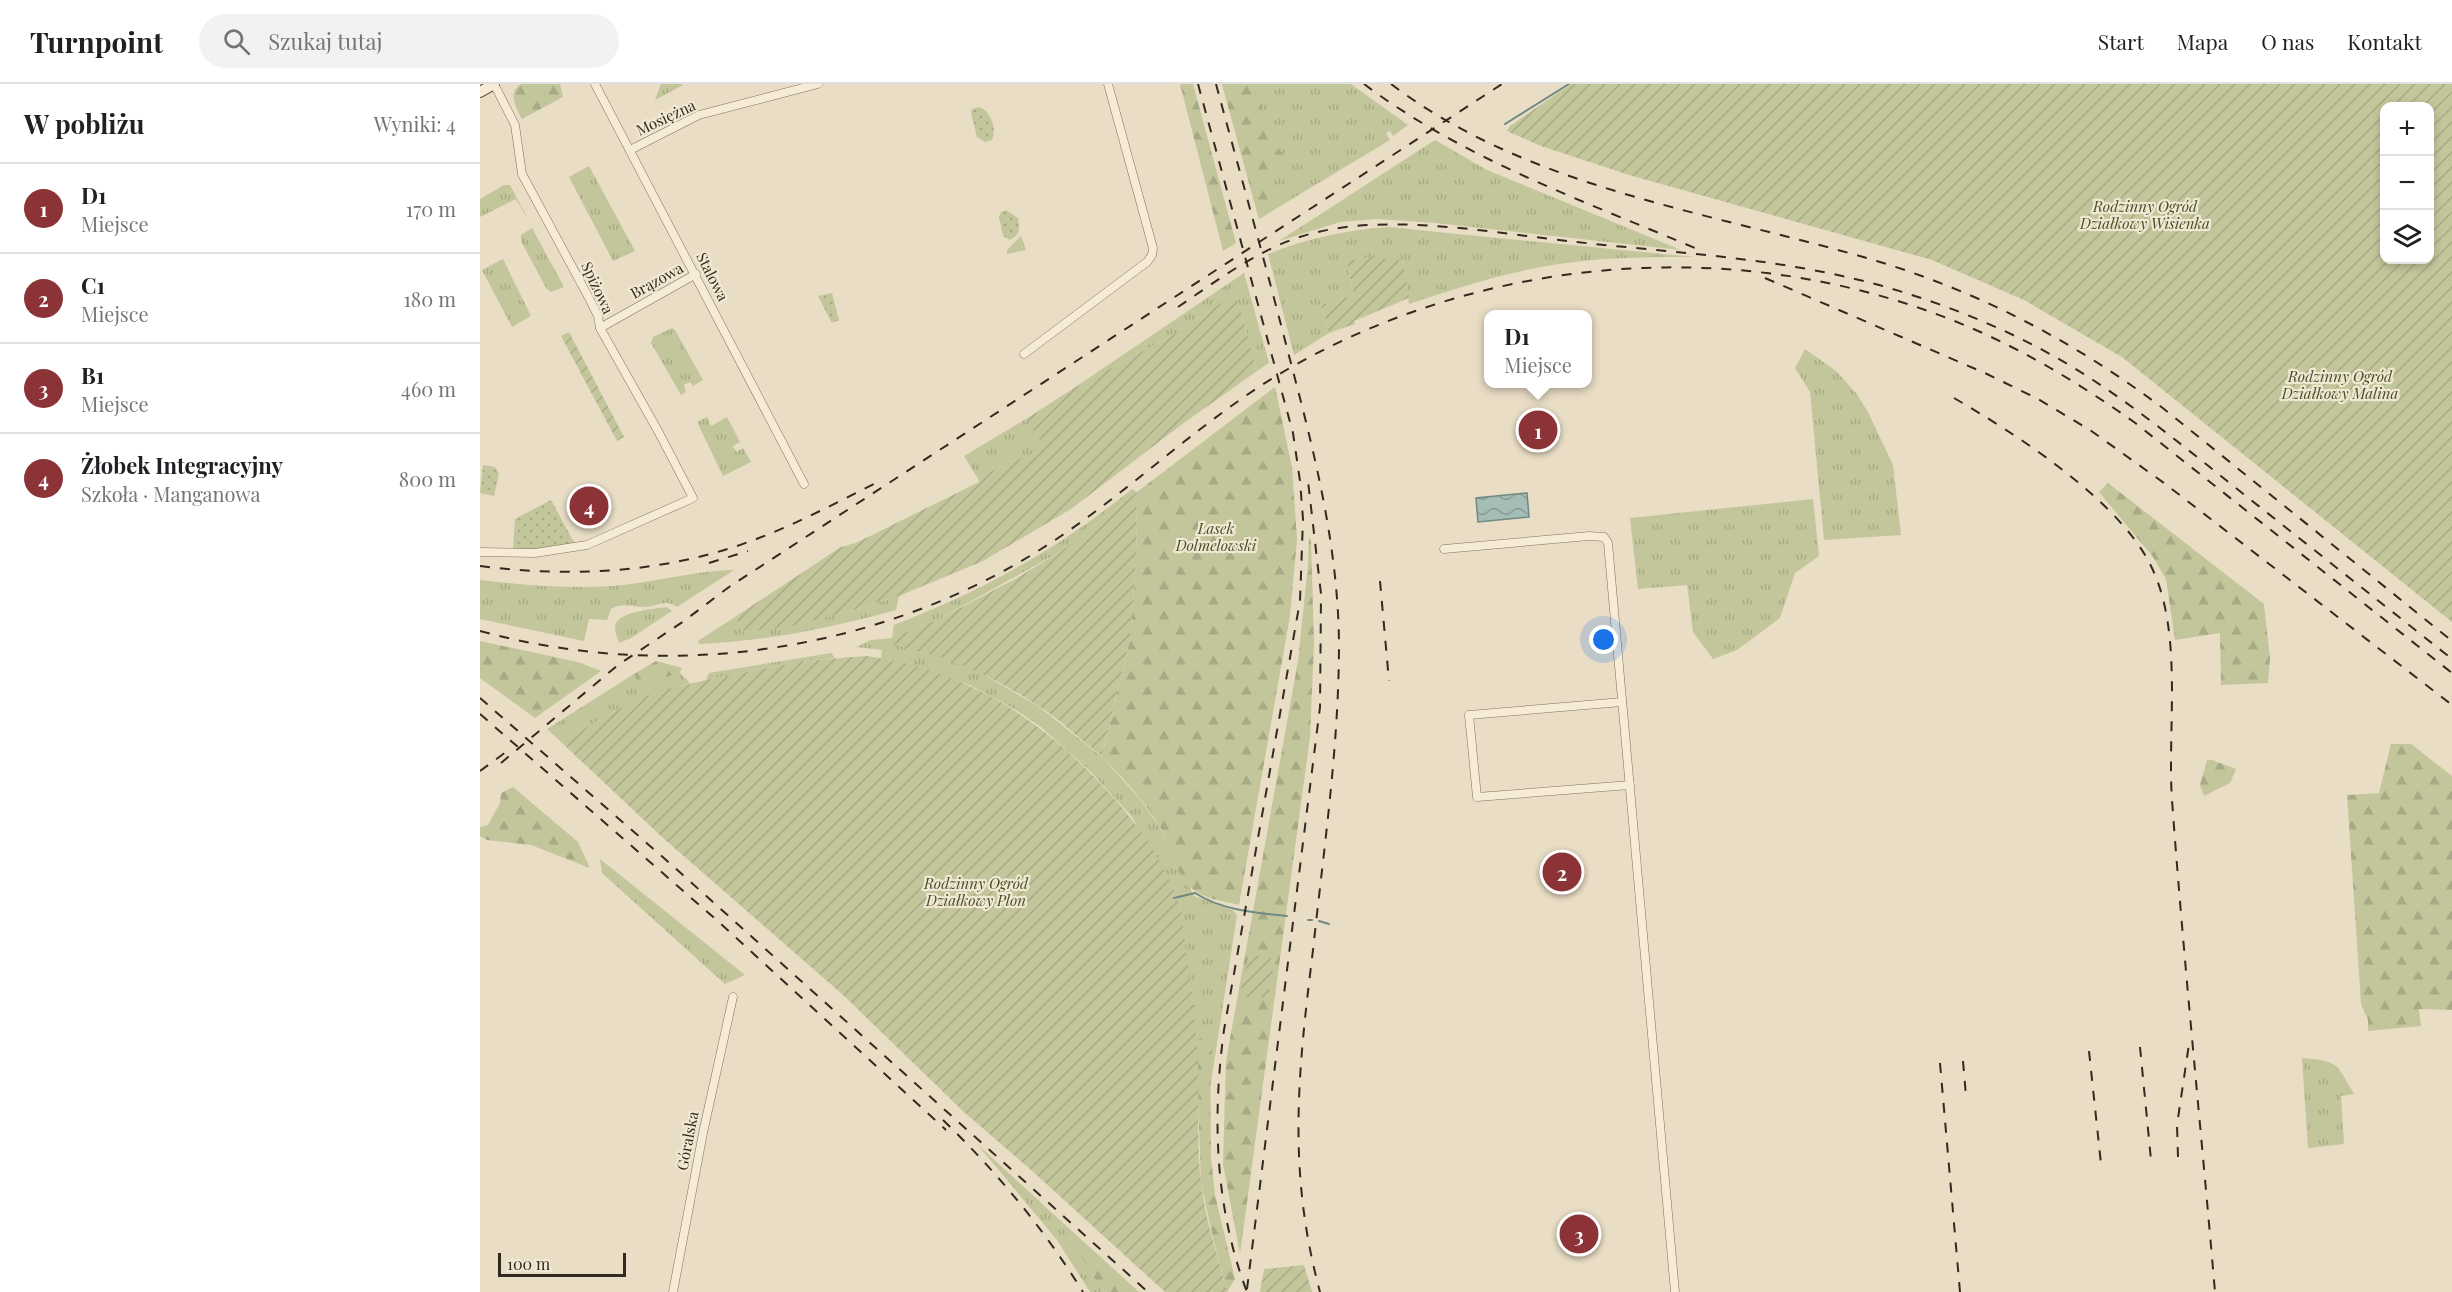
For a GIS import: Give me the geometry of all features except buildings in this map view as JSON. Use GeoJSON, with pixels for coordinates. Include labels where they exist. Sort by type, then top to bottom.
{"type":"FeatureCollection","features":[{"type":"Feature","properties":{"kind":"main road"},"geometry":{"type":"LineString","coordinates":[[480,92],[494,84]]}},
{"type":"Feature","properties":{"kind":"street","name":"Spiżowa"},"geometry":{"type":"LineString","coordinates":[[480,552],[534,553],[587,545],[693,498],[600,328],[598,316],[589,298],[522,174],[515,125],[494,84]]}},
{"type":"Feature","properties":{"kind":"street","name":"Stalowa"},"geometry":{"type":"LineString","coordinates":[[595,84],[804,484]]}},
{"type":"Feature","properties":{"kind":"street","name":"Mosiężna"},"geometry":{"type":"LineString","coordinates":[[630,150],[699,115],[818,84]]}},
{"type":"Feature","properties":{"kind":"street"},"geometry":{"type":"LineString","coordinates":[[1024,354],[1147,262],[1152,255],[1153,248],[1108,84]]}},
{"type":"Feature","properties":{"kind":"street","name":"Brązowa"},"geometry":{"type":"LineString","coordinates":[[600,328],[696,274]]}},
{"type":"Feature","properties":{"kind":"street"},"geometry":{"type":"LineString","coordinates":[[1444,549],[1589,536],[1604,537],[1608,543],[1675,1292]]}},
{"type":"Feature","properties":{"kind":"street"},"geometry":{"type":"LineString","coordinates":[[1622,702],[1469,715],[1477,797],[1630,785]]}},
{"type":"Feature","properties":{"kind":"street","name":"Góralska"},"geometry":{"type":"LineString","coordinates":[[673,1292],[702,1133],[733,997]]}},
{"type":"Feature","properties":{"kind":"green space"},"geometry":{"type":"Polygon","coordinates":[[[521,84],[560,84],[563,97],[522,119],[515,105],[514,96],[514,92],[521,84]]]}},
{"type":"Feature","properties":{"kind":"green space"},"geometry":{"type":"Polygon","coordinates":[[[661,84],[682,84],[683,85],[655,100],[661,84]]]}},
{"type":"Feature","properties":{"kind":"green space"},"geometry":{"type":"Polygon","coordinates":[[[1180,84],[1193,84],[1236,243],[1223,251],[1180,84]]]}},
{"type":"Feature","properties":{"kind":"green space"},"geometry":{"type":"Polygon","coordinates":[[[1222,84],[1351,84],[1408,125],[1393,136],[1390,131],[1386,133],[1390,140],[1259,219],[1222,84]]]}},
{"type":"Feature","properties":{"kind":"green space"},"geometry":{"type":"Polygon","coordinates":[[[1222,84],[1262,84],[1262,107],[1275,147],[1286,156],[1269,177],[1272,211],[1259,219],[1222,84]]]}},
{"type":"Feature","properties":{"kind":"green space","name":"Rodzinny Ogród Działkowy Wisienka"},"geometry":{"type":"Polygon","coordinates":[[[1571,84],[2452,84],[2452,622],[2122,357],[2024,300],[1932,260],[1629,175],[1541,146],[1507,131],[1510,126],[1571,84]]]}},
{"type":"Feature","properties":{"kind":"green space"},"geometry":{"type":"Polygon","coordinates":[[[979,107],[990,116],[994,131],[992,140],[985,142],[977,137],[971,113],[972,109],[979,107]]]}},
{"type":"Feature","properties":{"kind":"green space"},"geometry":{"type":"Polygon","coordinates":[[[1435,140],[1487,170],[1681,250],[1436,223],[1376,219],[1340,222],[1279,241],[1435,140]]]}},
{"type":"Feature","properties":{"kind":"green space"},"geometry":{"type":"Polygon","coordinates":[[[589,166],[635,251],[613,261],[569,177],[589,166]]]}},
{"type":"Feature","properties":{"kind":"green space"},"geometry":{"type":"Polygon","coordinates":[[[504,185],[510,185],[530,223],[516,199],[480,217],[480,199],[504,185]]]}},
{"type":"Feature","properties":{"kind":"green space"},"geometry":{"type":"Polygon","coordinates":[[[1006,210],[1018,218],[1019,222],[1017,233],[1010,240],[1003,236],[999,217],[1001,212],[1006,210]]]}},
{"type":"Feature","properties":{"kind":"green space"},"geometry":{"type":"Polygon","coordinates":[[[1389,227],[1694,257],[1620,258],[1554,265],[1491,279],[1409,304],[1403,261],[1346,262],[1354,295],[1321,305],[1329,333],[1294,355],[1268,254],[1327,236],[1389,227]]]}},
{"type":"Feature","properties":{"kind":"green space"},"geometry":{"type":"Polygon","coordinates":[[[532,228],[564,287],[551,292],[546,288],[521,241],[521,235],[532,228]]]}},
{"type":"Feature","properties":{"kind":"green space"},"geometry":{"type":"Polygon","coordinates":[[[1021,236],[1026,250],[1007,254],[1007,250],[1021,236]]]}},
{"type":"Feature","properties":{"kind":"green space"},"geometry":{"type":"Polygon","coordinates":[[[1371,257],[1403,261],[1409,298],[1354,321],[1355,324],[1329,333],[1321,305],[1354,295],[1346,261],[1371,257]]]}},
{"type":"Feature","properties":{"kind":"green space"},"geometry":{"type":"Polygon","coordinates":[[[503,259],[531,316],[512,327],[482,270],[503,259]]]}},
{"type":"Feature","properties":{"kind":"green space"},"geometry":{"type":"Polygon","coordinates":[[[1244,273],[1269,363],[1257,371],[1236,293],[1173,335],[1074,388],[1244,273]]]}},
{"type":"Feature","properties":{"kind":"green space"},"geometry":{"type":"Polygon","coordinates":[[[832,293],[839,320],[832,323],[818,296],[832,293]]]}},
{"type":"Feature","properties":{"kind":"green space"},"geometry":{"type":"Polygon","coordinates":[[[1236,293],[1257,371],[1181,425],[1071,509],[983,561],[899,596],[797,625],[744,632],[735,617],[841,547],[856,543],[979,482],[978,477],[1045,448],[1026,419],[1074,388],[1173,335],[1236,293]]]}},
{"type":"Feature","properties":{"kind":"green space"},"geometry":{"type":"Polygon","coordinates":[[[672,328],[703,380],[693,386],[690,382],[684,385],[686,392],[681,395],[651,343],[653,337],[672,328]]]}},
{"type":"Feature","properties":{"kind":"green space"},"geometry":{"type":"Polygon","coordinates":[[[569,332],[624,437],[617,441],[561,336],[569,332]]]}},
{"type":"Feature","properties":{"kind":"green space"},"geometry":{"type":"Polygon","coordinates":[[[1805,349],[1836,371],[1856,393],[1868,412],[1893,465],[1901,535],[1824,540],[1810,392],[1795,368],[1805,349]]]}},
{"type":"Feature","properties":{"kind":"green space","name":"Lasek Dolmelowski"},"geometry":{"type":"Polygon","coordinates":[[[1275,387],[1292,467],[1297,539],[1290,616],[1239,905],[1202,895],[1185,882],[1154,817],[1133,790],[1102,757],[1130,639],[1136,563],[1137,492],[1275,387]]]}},
{"type":"Feature","properties":{"kind":"green space"},"geometry":{"type":"Polygon","coordinates":[[[707,417],[711,426],[727,417],[740,442],[733,446],[736,452],[743,448],[751,462],[723,476],[697,422],[707,417]]]}},
{"type":"Feature","properties":{"kind":"green space"},"geometry":{"type":"Polygon","coordinates":[[[1026,419],[1046,448],[978,477],[980,482],[964,456],[1026,419]]]}},
{"type":"Feature","properties":{"kind":"green space"},"geometry":{"type":"Polygon","coordinates":[[[483,465],[495,467],[499,474],[494,496],[480,493],[483,465]]]}},
{"type":"Feature","properties":{"kind":"green space"},"geometry":{"type":"Polygon","coordinates":[[[2108,483],[2264,604],[2270,658],[2268,683],[2221,685],[2220,633],[2175,640],[2166,579],[2153,557],[2099,492],[2108,483]]]}},
{"type":"Feature","properties":{"kind":"green space"},"geometry":{"type":"Polygon","coordinates":[[[1132,489],[1137,492],[1063,550],[941,618],[892,638],[894,625],[958,598],[1019,567],[1076,531],[1132,489]]]}},
{"type":"Feature","properties":{"kind":"green space"},"geometry":{"type":"Polygon","coordinates":[[[1137,492],[1136,563],[1130,639],[1102,756],[1062,723],[1002,684],[951,661],[894,645],[892,638],[941,618],[1015,579],[1063,550],[1137,492]]]}},
{"type":"Feature","properties":{"kind":"green space"},"geometry":{"type":"Polygon","coordinates":[[[1813,499],[1819,556],[1795,573],[1780,618],[1737,650],[1713,659],[1693,632],[1687,585],[1638,589],[1630,518],[1813,499]]]}},
{"type":"Feature","properties":{"kind":"green space"},"geometry":{"type":"Polygon","coordinates":[[[551,500],[575,544],[545,549],[513,549],[515,519],[551,500]]]}},
{"type":"Feature","properties":{"kind":"green space"},"geometry":{"type":"Polygon","coordinates":[[[1309,536],[1314,643],[1310,737],[1240,1254],[1223,1164],[1226,1061],[1298,661],[1309,536]]]}},
{"type":"Feature","properties":{"kind":"green space"},"geometry":{"type":"Polygon","coordinates":[[[734,570],[677,607],[669,603],[644,607],[619,606],[611,609],[607,620],[589,619],[584,641],[480,619],[480,580],[547,586],[597,587],[734,570]]]}},
{"type":"Feature","properties":{"kind":"green space"},"geometry":{"type":"Polygon","coordinates":[[[899,596],[896,610],[799,633],[699,644],[698,641],[735,617],[744,632],[836,615],[899,596]]]}},
{"type":"Feature","properties":{"kind":"green space"},"geometry":{"type":"Polygon","coordinates":[[[667,607],[672,611],[631,638],[619,643],[615,628],[621,618],[636,612],[667,607]]]}},
{"type":"Feature","properties":{"kind":"green space"},"geometry":{"type":"Polygon","coordinates":[[[892,638],[977,671],[1038,706],[1102,757],[1140,799],[1159,826],[1194,896],[1233,910],[1237,915],[1209,1095],[1210,1034],[1196,1040],[1180,907],[1132,817],[1091,772],[1041,727],[1014,709],[970,685],[927,670],[881,658],[882,650],[856,647],[871,640],[892,638]]]}},
{"type":"Feature","properties":{"kind":"green space"},"geometry":{"type":"Polygon","coordinates":[[[480,641],[578,662],[601,671],[535,718],[480,678],[480,641]]]}},
{"type":"Feature","properties":{"kind":"green space"},"geometry":{"type":"Polygon","coordinates":[[[831,653],[835,658],[802,661],[706,680],[709,673],[831,653]]]}},
{"type":"Feature","properties":{"kind":"green space","name":"Rodzinny Ogród Działkowy Plon"},"geometry":{"type":"Polygon","coordinates":[[[866,656],[922,668],[948,677],[999,701],[1022,716],[1067,751],[1100,783],[1131,818],[1157,856],[1177,898],[1182,918],[1197,1050],[1201,1182],[1209,1224],[1227,1292],[1165,1292],[964,1112],[842,994],[663,838],[561,742],[633,701],[664,690],[802,661],[866,656]]]}},
{"type":"Feature","properties":{"kind":"green space"},"geometry":{"type":"Polygon","coordinates":[[[656,661],[682,668],[680,673],[639,685],[634,674],[656,661]]]}},
{"type":"Feature","properties":{"kind":"green space"},"geometry":{"type":"Polygon","coordinates":[[[680,673],[690,683],[633,701],[561,742],[547,729],[634,674],[639,685],[680,673]]]}},
{"type":"Feature","properties":{"kind":"green space"},"geometry":{"type":"Polygon","coordinates":[[[2391,744],[2411,744],[2452,776],[2452,1010],[2419,1009],[2421,1026],[2368,1031],[2368,1020],[2361,1004],[2347,795],[2379,793],[2391,744]]]}},
{"type":"Feature","properties":{"kind":"green space"},"geometry":{"type":"Polygon","coordinates":[[[2207,760],[2236,769],[2230,783],[2204,796],[2200,785],[2207,760]]]}},
{"type":"Feature","properties":{"kind":"green space"},"geometry":{"type":"Polygon","coordinates":[[[513,787],[578,842],[590,868],[531,845],[487,840],[480,836],[480,827],[488,825],[500,803],[501,793],[513,787]]]}},
{"type":"Feature","properties":{"kind":"green space"},"geometry":{"type":"Polygon","coordinates":[[[600,859],[745,975],[725,984],[602,873],[600,859]]]}},
{"type":"Feature","properties":{"kind":"green space"},"geometry":{"type":"Polygon","coordinates":[[[1249,953],[1274,959],[1267,998],[1239,997],[1249,953]]]}},
{"type":"Feature","properties":{"kind":"green space"},"geometry":{"type":"Polygon","coordinates":[[[1210,1033],[1211,1156],[1215,1195],[1235,1279],[1227,1292],[1201,1183],[1196,1040],[1210,1033]]]}},
{"type":"Feature","properties":{"kind":"green space"},"geometry":{"type":"Polygon","coordinates":[[[2302,1058],[2323,1061],[2335,1066],[2354,1094],[2341,1096],[2344,1144],[2308,1148],[2302,1058]]]}},
{"type":"Feature","properties":{"kind":"green space"},"geometry":{"type":"Polygon","coordinates":[[[977,1144],[1062,1222],[1061,1224],[1103,1292],[1090,1292],[1057,1240],[977,1144]]]}},
{"type":"Feature","properties":{"kind":"green space"},"geometry":{"type":"Polygon","coordinates":[[[1062,1222],[1139,1292],[1103,1292],[1061,1224],[1062,1222]]]}},
{"type":"Feature","properties":{"kind":"green space"},"geometry":{"type":"Polygon","coordinates":[[[1304,1265],[1312,1292],[1260,1292],[1264,1269],[1304,1265]]]}},
{"type":"Feature","properties":{"kind":"water"},"geometry":{"type":"Polygon","coordinates":[[[1527,493],[1529,517],[1478,522],[1476,498],[1527,493]]]}},
{"type":"Feature","properties":{"kind":"waterway"},"geometry":{"type":"LineString","coordinates":[[1505,124],[1569,84]]}},
{"type":"Feature","properties":{"kind":"waterway"},"geometry":{"type":"LineString","coordinates":[[1174,898],[1195,893],[1227,907],[1287,916]]}},
{"type":"Feature","properties":{"kind":"waterway"},"geometry":{"type":"LineString","coordinates":[[1319,921],[1329,924]]}},
{"type":"Feature","properties":{"kind":"railway"},"geometry":{"type":"LineString","coordinates":[[1198,84],[1293,433],[1303,519],[1300,601],[1220,1063],[1218,1129],[1222,1195],[1236,1260],[1247,1292]]}},
{"type":"Feature","properties":{"kind":"railway"},"geometry":{"type":"LineString","coordinates":[[1216,84],[1315,459],[1329,532],[1338,606],[1338,682],[1334,758],[1300,1080],[1299,1162],[1303,1204],[1320,1292]]}},
{"type":"Feature","properties":{"kind":"railway"},"geometry":{"type":"LineString","coordinates":[[1364,84],[1403,111],[1485,157],[1571,197],[1702,251]]}},
{"type":"Feature","properties":{"kind":"railway"},"geometry":{"type":"LineString","coordinates":[[1391,84],[1446,120],[1504,150],[1564,174],[1690,212],[1880,262],[1956,289],[2029,323],[2098,363],[2164,409],[2452,641]]}},
{"type":"Feature","properties":{"kind":"railway"},"geometry":{"type":"LineString","coordinates":[[501,763],[618,665],[684,621],[729,587],[1502,84]]}},
{"type":"Feature","properties":{"kind":"railway"},"geometry":{"type":"LineString","coordinates":[[1178,307],[1220,278],[1278,245],[1326,230],[1397,224],[1471,229],[1766,262],[1879,285],[1907,293],[1989,324],[2043,350],[2093,380],[2173,438],[2452,659]]}},
{"type":"Feature","properties":{"kind":"railway"},"geometry":{"type":"LineString","coordinates":[[480,631],[555,647],[631,655],[707,655],[783,646],[857,630],[929,606],[999,574],[1092,514],[1258,387],[1288,369],[1370,329],[1455,298],[1543,278],[1633,268],[1724,269],[1814,280],[1902,302],[1987,335],[2044,364],[2134,422],[2452,673]]}},
{"type":"Feature","properties":{"kind":"railway"},"geometry":{"type":"LineString","coordinates":[[1765,278],[1987,374],[2038,399],[2090,430],[2164,483],[2452,705]]}},
{"type":"Feature","properties":{"kind":"railway"},"geometry":{"type":"LineString","coordinates":[[1954,398],[2035,449],[2090,492],[2135,540],[2150,564],[2161,590],[2171,648],[2172,800],[2215,1292]]}},
{"type":"Feature","properties":{"kind":"railway"},"geometry":{"type":"LineString","coordinates":[[1247,1289],[1320,707],[1321,594],[1308,481]]}},
{"type":"Feature","properties":{"kind":"railway"},"geometry":{"type":"LineString","coordinates":[[480,566],[515,570],[586,572],[621,570],[691,559],[725,550],[774,532],[874,484]]}},
{"type":"Feature","properties":{"kind":"railway"},"geometry":{"type":"LineString","coordinates":[[709,563],[748,551]]}},
{"type":"Feature","properties":{"kind":"railway"},"geometry":{"type":"LineString","coordinates":[[1380,581],[1389,681]]}},
{"type":"Feature","properties":{"kind":"railway"},"geometry":{"type":"LineString","coordinates":[[480,698],[665,859],[1148,1292]]}},
{"type":"Feature","properties":{"kind":"railway"},"geometry":{"type":"LineString","coordinates":[[480,714],[720,923],[946,1130]]}},
{"type":"Feature","properties":{"kind":"railway"},"geometry":{"type":"LineString","coordinates":[[480,771],[506,752]]}},
{"type":"Feature","properties":{"kind":"railway"},"geometry":{"type":"LineString","coordinates":[[2178,1157],[2177,1125],[2189,1044]]}},
{"type":"Feature","properties":{"kind":"railway"},"geometry":{"type":"LineString","coordinates":[[2140,1047],[2151,1160]]}},
{"type":"Feature","properties":{"kind":"railway"},"geometry":{"type":"LineString","coordinates":[[2089,1051],[2101,1164]]}},
{"type":"Feature","properties":{"kind":"railway"},"geometry":{"type":"LineString","coordinates":[[1963,1061],[1966,1096]]}},
{"type":"Feature","properties":{"kind":"railway"},"geometry":{"type":"LineString","coordinates":[[1940,1063],[1960,1292]]}},
{"type":"Feature","properties":{"kind":"railway"},"geometry":{"type":"LineString","coordinates":[[943,1120],[1019,1202],[1083,1292]]}},
{"type":"Feature","properties":{"kind":"place","name":"D1"},"geometry":{"type":"Point","coordinates":[1538,430]}},
{"type":"Feature","properties":{"kind":"place","name":"Żłobek Integracyjny"},"geometry":{"type":"Point","coordinates":[589,506]}},
{"type":"Feature","properties":{"kind":"place","name":"C1"},"geometry":{"type":"Point","coordinates":[1562,872]}},
{"type":"Feature","properties":{"kind":"place","name":"B1"},"geometry":{"type":"Point","coordinates":[1579,1234]}},
{"type":"Feature","properties":{"kind":"park label","name":"Rodzinny Ogród Działkowy Malina"},"geometry":{"type":"Point","coordinates":[2340,386]}}]}
